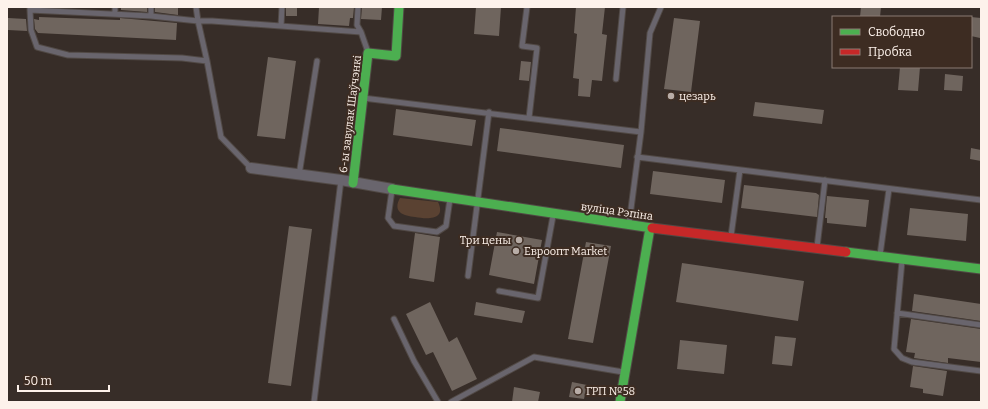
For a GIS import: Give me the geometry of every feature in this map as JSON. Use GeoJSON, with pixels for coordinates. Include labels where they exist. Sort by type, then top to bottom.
{"type":"FeatureCollection","features":[{"type":"Feature","properties":{"kind":"street","name":"6-ы завулак Шаўчэнкі"},"geometry":{"type":"LineString","coordinates":[[353,182],[368,53],[396,56],[398,7]]}},
{"type":"Feature","properties":{"kind":"street","name":"вуліца Рэпіна"},"geometry":{"type":"LineString","coordinates":[[251,168],[299,176],[341,180],[650,228],[981,270]]}},
{"type":"Feature","properties":{"kind":"street"},"geometry":{"type":"LineString","coordinates":[[620,402],[650,228]]}},
{"type":"Feature","properties":{"kind":"lane"},"geometry":{"type":"LineString","coordinates":[[115,7],[115,14]]}},
{"type":"Feature","properties":{"kind":"lane"},"geometry":{"type":"LineString","coordinates":[[151,7],[151,16]]}},
{"type":"Feature","properties":{"kind":"lane"},"geometry":{"type":"LineString","coordinates":[[196,7],[221,137],[251,168]]}},
{"type":"Feature","properties":{"kind":"lane"},"geometry":{"type":"LineString","coordinates":[[281,26],[282,7]]}},
{"type":"Feature","properties":{"kind":"lane"},"geometry":{"type":"LineString","coordinates":[[358,7],[357,25],[368,53]]}},
{"type":"Feature","properties":{"kind":"lane"},"geometry":{"type":"LineString","coordinates":[[527,7],[522,46],[537,48],[528,118]]}},
{"type":"Feature","properties":{"kind":"lane"},"geometry":{"type":"LineString","coordinates":[[616,79],[623,7]]}},
{"type":"Feature","properties":{"kind":"lane"},"geometry":{"type":"LineString","coordinates":[[629,225],[641,132],[650,34],[661,7]]}},
{"type":"Feature","properties":{"kind":"lane"},"geometry":{"type":"LineString","coordinates":[[207,61],[182,58],[68,55],[37,47],[32,30],[30,9],[151,16],[198,21],[361,32]]}},
{"type":"Feature","properties":{"kind":"lane"},"geometry":{"type":"LineString","coordinates":[[299,176],[316,61]]}},
{"type":"Feature","properties":{"kind":"lane"},"geometry":{"type":"LineString","coordinates":[[362,97],[641,132]]}},
{"type":"Feature","properties":{"kind":"lane"},"geometry":{"type":"LineString","coordinates":[[468,276],[479,202],[489,112]]}},
{"type":"Feature","properties":{"kind":"lane"},"geometry":{"type":"LineString","coordinates":[[637,156],[981,200]]}},
{"type":"Feature","properties":{"kind":"lane"},"geometry":{"type":"LineString","coordinates":[[731,238],[740,170]]}},
{"type":"Feature","properties":{"kind":"lane"},"geometry":{"type":"LineString","coordinates":[[314,402],[341,180]]}},
{"type":"Feature","properties":{"kind":"lane"},"geometry":{"type":"LineString","coordinates":[[816,249],[825,180]]}},
{"type":"Feature","properties":{"kind":"lane"},"geometry":{"type":"LineString","coordinates":[[392,189],[388,218],[394,226],[437,232],[446,226],[450,198]]}},
{"type":"Feature","properties":{"kind":"lane"},"geometry":{"type":"LineString","coordinates":[[880,257],[889,189]]}},
{"type":"Feature","properties":{"kind":"lane"},"geometry":{"type":"LineString","coordinates":[[499,291],[538,298],[554,214]]}},
{"type":"Feature","properties":{"kind":"lane"},"geometry":{"type":"LineString","coordinates":[[902,260],[894,350],[902,358],[912,362],[981,371]]}},
{"type":"Feature","properties":{"kind":"lane"},"geometry":{"type":"LineString","coordinates":[[897,313],[981,325]]}},
{"type":"Feature","properties":{"kind":"lane"},"geometry":{"type":"LineString","coordinates":[[394,319],[414,361],[438,402]]}},
{"type":"Feature","properties":{"kind":"lane"},"geometry":{"type":"LineString","coordinates":[[451,402],[534,357],[625,372]]}},
{"type":"Feature","properties":{"kind":"shaded area"},"geometry":{"type":"Polygon","coordinates":[[[400,198],[438,202],[440,213],[438,216],[429,218],[407,216],[398,210],[397,207],[400,198]]]}},
{"type":"Feature","properties":{"kind":"building"},"geometry":{"type":"Polygon","coordinates":[[[121,7],[147,7],[147,12],[121,10],[121,7]]]}},
{"type":"Feature","properties":{"kind":"building"},"geometry":{"type":"Polygon","coordinates":[[[155,7],[178,7],[178,15],[155,12],[155,7]]]}},
{"type":"Feature","properties":{"kind":"building"},"geometry":{"type":"Polygon","coordinates":[[[286,7],[297,7],[297,16],[286,16],[286,7]]]}},
{"type":"Feature","properties":{"kind":"building"},"geometry":{"type":"Polygon","coordinates":[[[319,7],[354,7],[353,18],[350,18],[349,26],[318,24],[319,7]]]}},
{"type":"Feature","properties":{"kind":"building"},"geometry":{"type":"Polygon","coordinates":[[[362,7],[382,7],[381,20],[361,19],[362,7]]]}},
{"type":"Feature","properties":{"kind":"building"},"geometry":{"type":"Polygon","coordinates":[[[476,7],[501,7],[499,36],[474,34],[476,7]]]}},
{"type":"Feature","properties":{"kind":"building"},"geometry":{"type":"Polygon","coordinates":[[[576,7],[605,7],[602,34],[607,35],[602,81],[592,80],[590,97],[578,96],[579,79],[573,78],[577,34],[574,33],[576,7]]]}},
{"type":"Feature","properties":{"kind":"building"},"geometry":{"type":"Polygon","coordinates":[[[861,7],[881,7],[880,16],[860,16],[861,7]]]}},
{"type":"Feature","properties":{"kind":"building"},"geometry":{"type":"Polygon","coordinates":[[[39,17],[120,20],[120,18],[177,23],[176,40],[38,33],[35,29],[34,19],[39,20],[39,17]]]}},
{"type":"Feature","properties":{"kind":"building"},"geometry":{"type":"Polygon","coordinates":[[[972,17],[981,18],[980,38],[972,36],[972,17]]]}},
{"type":"Feature","properties":{"kind":"building"},"geometry":{"type":"Polygon","coordinates":[[[8,18],[26,19],[27,31],[8,30],[8,18]]]}},
{"type":"Feature","properties":{"kind":"building"},"geometry":{"type":"Polygon","coordinates":[[[674,18],[700,21],[691,92],[664,89],[674,18]]]}},
{"type":"Feature","properties":{"kind":"building"},"geometry":{"type":"Polygon","coordinates":[[[268,57],[296,61],[285,139],[257,136],[268,57]]]}},
{"type":"Feature","properties":{"kind":"building"},"geometry":{"type":"Polygon","coordinates":[[[521,61],[531,62],[529,81],[519,80],[521,61]]]}},
{"type":"Feature","properties":{"kind":"building"},"geometry":{"type":"Polygon","coordinates":[[[900,68],[920,68],[918,91],[898,90],[900,68]]]}},
{"type":"Feature","properties":{"kind":"building"},"geometry":{"type":"Polygon","coordinates":[[[945,74],[963,76],[962,91],[944,90],[945,74]]]}},
{"type":"Feature","properties":{"kind":"building"},"geometry":{"type":"Polygon","coordinates":[[[755,102],[824,110],[822,124],[753,116],[755,102]]]}},
{"type":"Feature","properties":{"kind":"building"},"geometry":{"type":"Polygon","coordinates":[[[396,109],[476,120],[472,146],[393,135],[396,109]]]}},
{"type":"Feature","properties":{"kind":"building"},"geometry":{"type":"Polygon","coordinates":[[[500,128],[624,145],[621,168],[497,151],[500,128]]]}},
{"type":"Feature","properties":{"kind":"building"},"geometry":{"type":"Polygon","coordinates":[[[971,148],[981,150],[981,161],[970,159],[971,148]]]}},
{"type":"Feature","properties":{"kind":"building"},"geometry":{"type":"Polygon","coordinates":[[[653,171],[725,180],[722,203],[650,194],[653,171]]]}},
{"type":"Feature","properties":{"kind":"building"},"geometry":{"type":"Polygon","coordinates":[[[744,185],[816,193],[819,195],[817,217],[741,208],[744,185]]]}},
{"type":"Feature","properties":{"kind":"building"},"geometry":{"type":"Polygon","coordinates":[[[827,196],[869,200],[866,227],[827,223],[827,218],[825,218],[827,196]]]}},
{"type":"Feature","properties":{"kind":"building"},"geometry":{"type":"Polygon","coordinates":[[[910,208],[968,214],[966,241],[907,235],[910,208]]]}},
{"type":"Feature","properties":{"kind":"building"},"geometry":{"type":"Polygon","coordinates":[[[289,226],[312,229],[291,386],[268,383],[289,226]]]}},
{"type":"Feature","properties":{"kind":"building"},"geometry":{"type":"Polygon","coordinates":[[[497,232],[542,240],[534,284],[489,275],[497,232]]]}},
{"type":"Feature","properties":{"kind":"building"},"geometry":{"type":"Polygon","coordinates":[[[415,233],[440,237],[434,282],[409,278],[415,233]]]}},
{"type":"Feature","properties":{"kind":"building"},"geometry":{"type":"Polygon","coordinates":[[[586,242],[611,246],[593,343],[568,339],[586,242]]]}},
{"type":"Feature","properties":{"kind":"building"},"geometry":{"type":"Polygon","coordinates":[[[682,263],[804,281],[798,321],[676,302],[682,263]]]}},
{"type":"Feature","properties":{"kind":"building"},"geometry":{"type":"Polygon","coordinates":[[[914,294],[981,304],[981,321],[912,311],[914,294]]]}},
{"type":"Feature","properties":{"kind":"building"},"geometry":{"type":"Polygon","coordinates":[[[430,302],[449,342],[457,337],[477,379],[452,391],[433,352],[426,355],[406,314],[430,302]]]}},
{"type":"Feature","properties":{"kind":"building"},"geometry":{"type":"Polygon","coordinates":[[[476,302],[525,311],[522,323],[474,315],[476,302]]]}},
{"type":"Feature","properties":{"kind":"building"},"geometry":{"type":"Polygon","coordinates":[[[911,319],[981,329],[981,362],[948,358],[948,363],[914,358],[915,353],[906,352],[911,319]]]}},
{"type":"Feature","properties":{"kind":"building"},"geometry":{"type":"Polygon","coordinates":[[[775,336],[796,338],[792,366],[772,364],[775,336]]]}},
{"type":"Feature","properties":{"kind":"building"},"geometry":{"type":"Polygon","coordinates":[[[680,340],[727,345],[724,374],[677,369],[680,340]]]}},
{"type":"Feature","properties":{"kind":"building"},"geometry":{"type":"Polygon","coordinates":[[[913,366],[947,371],[943,396],[923,393],[923,389],[910,387],[913,366]]]}},
{"type":"Feature","properties":{"kind":"building","name":"ГРП №58"},"geometry":{"type":"Polygon","coordinates":[[[572,382],[587,385],[584,399],[569,397],[572,382]]]}},
{"type":"Feature","properties":{"kind":"building"},"geometry":{"type":"Polygon","coordinates":[[[514,387],[540,392],[538,402],[512,402],[514,387]]]}},
{"type":"Feature","properties":{"kind":"traffic: fast"},"geometry":{"type":"LineString","coordinates":[[353,183],[368,53],[396,56],[399,7]]}},
{"type":"Feature","properties":{"kind":"traffic: fast"},"geometry":{"type":"LineString","coordinates":[[392,189],[652,228]]}},
{"type":"Feature","properties":{"kind":"traffic: fast"},"geometry":{"type":"LineString","coordinates":[[620,402],[650,228]]}},
{"type":"Feature","properties":{"kind":"traffic: fast"},"geometry":{"type":"LineString","coordinates":[[846,252],[981,269]]}},
{"type":"Feature","properties":{"kind":"traffic: jam"},"geometry":{"type":"LineString","coordinates":[[652,228],[846,252]]}},
{"type":"Feature","properties":{"kind":"place","name":"цезарь"},"geometry":{"type":"Point","coordinates":[671,96]}},
{"type":"Feature","properties":{"kind":"place","name":"Три цены"},"geometry":{"type":"Point","coordinates":[519,240]}},
{"type":"Feature","properties":{"kind":"place","name":"Евроопт Market"},"geometry":{"type":"Point","coordinates":[516,251]}},
{"type":"Feature","properties":{"kind":"place","name":"ГРП №58"},"geometry":{"type":"Point","coordinates":[578,391]}}]}
